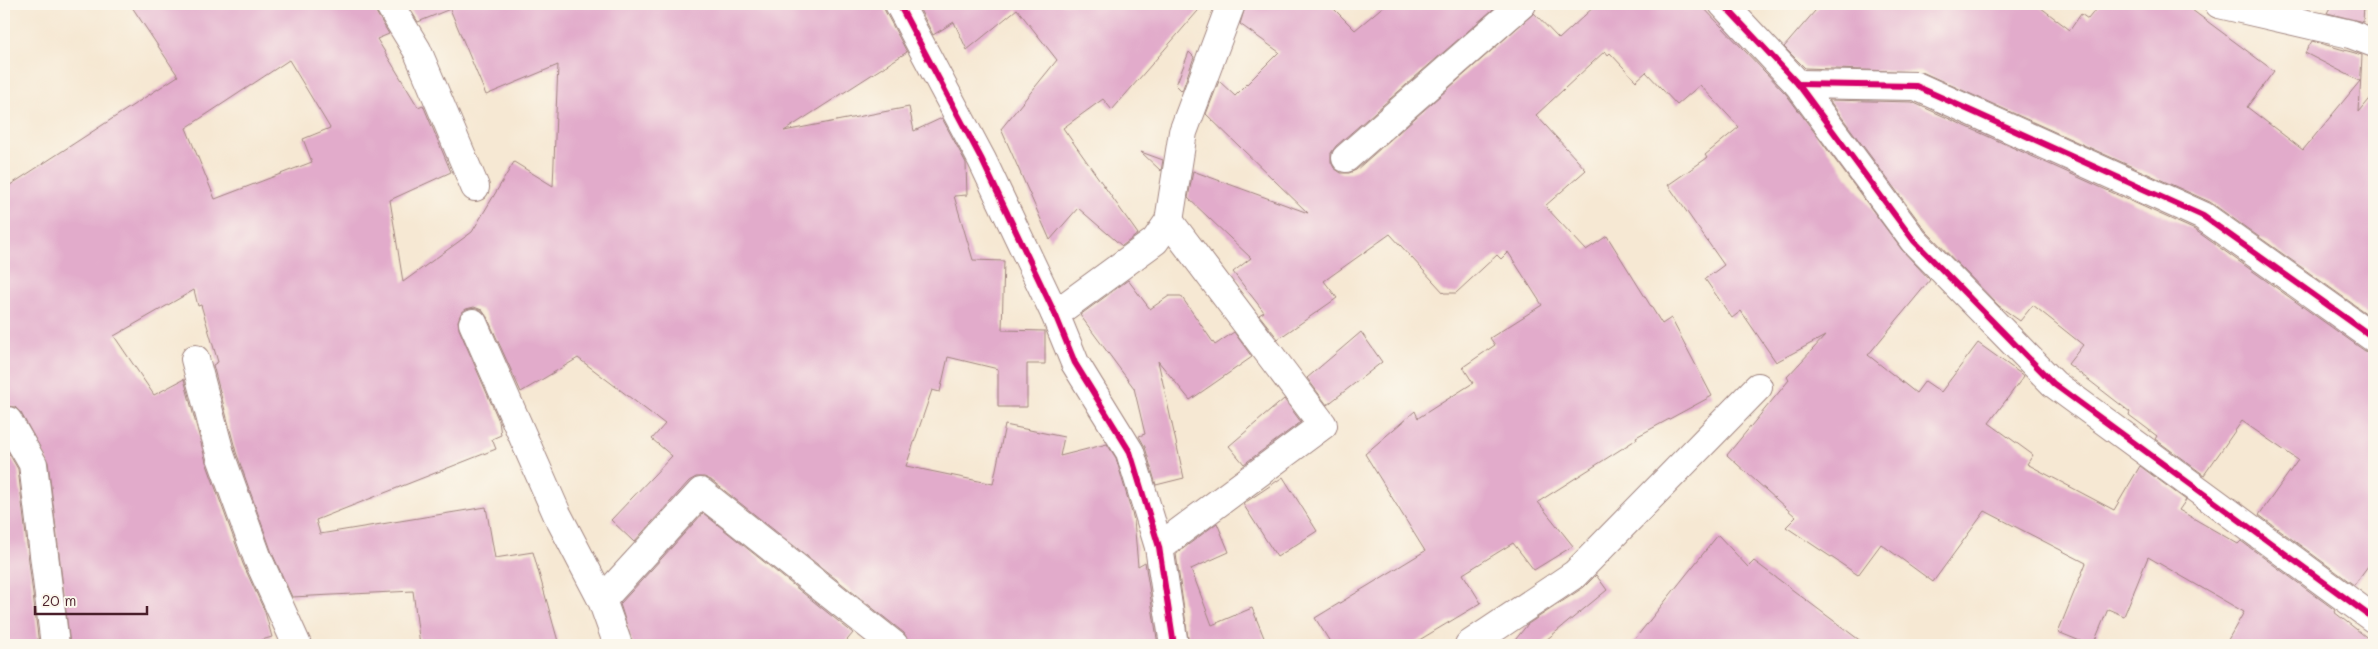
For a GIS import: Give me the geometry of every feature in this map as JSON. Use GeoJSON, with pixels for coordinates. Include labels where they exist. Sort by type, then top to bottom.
{"type":"FeatureCollection","features":[{"type":"Feature","properties":{"kind":"street"},"geometry":{"type":"LineString","coordinates":[[389,4],[417,50],[476,187]]}},
{"type":"Feature","properties":{"kind":"street"},"geometry":{"type":"LineString","coordinates":[[898,4],[982,160],[1055,314],[1075,364],[1130,452],[1159,547],[1174,645]]}},
{"type":"Feature","properties":{"kind":"street"},"geometry":{"type":"LineString","coordinates":[[1055,314],[1155,241],[1169,220],[1183,132],[1231,4]]}},
{"type":"Feature","properties":{"kind":"street"},"geometry":{"type":"LineString","coordinates":[[1346,158],[1522,4]]}},
{"type":"Feature","properties":{"kind":"street"},"geometry":{"type":"LineString","coordinates":[[1722,4],[1798,84],[1914,241],[2054,384],[2374,619]]}},
{"type":"Feature","properties":{"kind":"street"},"geometry":{"type":"LineString","coordinates":[[2220,4],[2350,34],[2374,42]]}},
{"type":"Feature","properties":{"kind":"street"},"geometry":{"type":"LineString","coordinates":[[1798,84],[1916,86],[2203,216],[2374,338]]}},
{"type":"Feature","properties":{"kind":"street"},"geometry":{"type":"LineString","coordinates":[[1159,547],[1324,425],[1169,220]]}},
{"type":"Feature","properties":{"kind":"street"},"geometry":{"type":"LineString","coordinates":[[473,323],[557,514],[602,600],[618,645]]}},
{"type":"Feature","properties":{"kind":"street"},"geometry":{"type":"LineString","coordinates":[[195,359],[221,457],[258,559],[297,645]]}},
{"type":"Feature","properties":{"kind":"street"},"geometry":{"type":"LineString","coordinates":[[1469,645],[1574,574],[1758,387]]}},
{"type":"Feature","properties":{"kind":"street"},"geometry":{"type":"LineString","coordinates":[[8,421],[33,464],[55,645]]}},
{"type":"Feature","properties":{"kind":"street"},"geometry":{"type":"LineString","coordinates":[[602,600],[701,492],[894,645]]}},
{"type":"Feature","properties":{"kind":"building"},"geometry":{"type":"Polygon","coordinates":[[[130,4],[373,4],[389,34],[377,39],[418,107],[423,105],[451,172],[390,200],[403,282],[472,232],[514,162],[553,186],[558,65],[486,95],[450,9],[418,22],[407,4],[883,4],[907,52],[784,131],[909,107],[914,131],[942,118],[966,163],[967,195],[954,196],[973,260],[1004,261],[1002,330],[1045,331],[1045,364],[1027,364],[1027,407],[998,407],[998,369],[948,357],[940,392],[932,390],[906,466],[993,484],[1005,425],[1064,437],[1060,456],[1107,444],[1116,458],[1134,520],[1138,566],[1145,562],[1158,645],[910,645],[904,633],[711,480],[704,477],[696,477],[689,481],[634,542],[611,520],[672,456],[652,439],[665,424],[578,358],[521,392],[487,317],[482,310],[474,307],[466,309],[461,313],[458,321],[459,329],[499,421],[501,435],[492,439],[496,449],[316,520],[320,534],[486,507],[495,558],[533,552],[559,645],[420,645],[413,591],[292,597],[272,553],[236,452],[213,365],[218,362],[201,305],[198,306],[194,290],[114,336],[154,395],[184,379],[206,462],[243,564],[265,612],[272,637],[245,645],[70,645],[48,462],[21,413],[15,407],[4,406],[4,189],[178,76],[130,4]],[[289,60],[186,128],[215,199],[312,162],[303,139],[330,128],[289,60]]]}},
{"type":"Feature","properties":{"kind":"building"},"geometry":{"type":"Polygon","coordinates":[[[917,4],[1204,4],[1112,110],[1103,99],[1063,128],[1138,234],[1122,246],[1078,208],[1050,240],[1001,129],[1057,60],[1017,9],[967,50],[954,22],[933,35],[917,4]]]}},
{"type":"Feature","properties":{"kind":"building"},"geometry":{"type":"Polygon","coordinates":[[[1246,4],[1329,4],[1355,30],[1386,4],[1499,4],[1336,146],[1331,153],[1331,162],[1334,168],[1341,173],[1349,173],[1356,170],[1534,13],[1559,39],[1597,4],[1700,4],[1786,94],[1902,250],[1930,280],[1868,355],[1916,393],[1925,381],[1941,392],[1978,343],[2024,376],[1989,423],[2033,455],[2027,464],[2114,510],[2140,466],[2186,500],[2179,510],[2238,544],[2241,541],[2335,610],[2334,612],[2374,643],[2374,645],[2225,645],[2244,612],[2148,557],[2124,616],[2108,609],[2093,645],[2090,645],[2058,632],[2086,563],[1985,511],[1933,582],[1881,544],[1858,575],[1786,527],[1796,517],[1727,455],[1789,380],[1787,377],[1825,336],[1776,362],[1741,311],[1732,318],[1705,279],[1724,265],[1668,185],[1707,158],[1705,155],[1739,127],[1700,85],[1677,105],[1646,72],[1636,81],[1610,53],[1608,55],[1605,51],[1536,115],[1586,170],[1545,206],[1586,250],[1607,236],[1662,324],[1671,318],[1712,396],[1636,437],[1637,439],[1538,502],[1573,546],[1534,570],[1513,543],[1463,574],[1481,603],[1411,645],[1332,645],[1315,618],[1425,551],[1365,454],[1415,411],[1418,418],[1473,383],[1463,367],[1495,345],[1490,338],[1542,305],[1508,252],[1501,259],[1497,255],[1456,293],[1444,293],[1390,234],[1324,281],[1337,298],[1278,339],[1259,315],[1264,312],[1233,272],[1251,258],[1188,198],[1193,171],[1308,213],[1206,114],[1219,81],[1235,96],[1279,52],[1240,24],[1246,4]]]}},
{"type":"Feature","properties":{"kind":"building"},"geometry":{"type":"Polygon","coordinates":[[[1821,4],[2036,4],[2070,30],[2081,14],[2088,19],[2100,4],[2184,4],[2274,71],[2247,107],[2303,150],[2360,81],[2305,53],[2312,41],[2362,55],[2359,112],[2374,94],[2374,319],[2210,202],[1922,72],[1805,68],[1784,47],[1821,4]]]}},
{"type":"Feature","properties":{"kind":"building"},"geometry":{"type":"Polygon","coordinates":[[[2332,4],[2364,4],[2363,22],[2327,13],[2332,4]]]}},
{"type":"Feature","properties":{"kind":"building"},"geometry":{"type":"Polygon","coordinates":[[[1189,52],[1194,57],[1182,91],[1176,85],[1189,52]]]}},
{"type":"Feature","properties":{"kind":"building"},"geometry":{"type":"Polygon","coordinates":[[[1829,100],[1912,102],[2195,230],[2365,351],[2374,353],[2374,558],[2354,585],[2259,515],[2298,460],[2242,421],[2204,475],[2155,439],[2157,436],[2129,415],[2130,412],[2068,364],[2083,345],[2033,305],[2020,321],[1999,306],[1926,231],[1829,100]]]}},
{"type":"Feature","properties":{"kind":"building"},"geometry":{"type":"Polygon","coordinates":[[[1141,152],[1163,160],[1161,171],[1141,152]]]}},
{"type":"Feature","properties":{"kind":"building"},"geometry":{"type":"Polygon","coordinates":[[[1128,280],[1150,309],[1169,296],[1181,296],[1215,345],[1234,332],[1252,357],[1190,400],[1158,361],[1184,478],[1156,485],[1145,447],[1139,436],[1145,434],[1134,388],[1080,315],[1128,280]]]}},
{"type":"Feature","properties":{"kind":"building"},"geometry":{"type":"Polygon","coordinates":[[[1361,332],[1382,362],[1327,405],[1307,378],[1361,332]]]}},
{"type":"Feature","properties":{"kind":"building"},"geometry":{"type":"Polygon","coordinates":[[[1284,399],[1301,422],[1244,464],[1229,446],[1284,399]]]}},
{"type":"Feature","properties":{"kind":"building"},"geometry":{"type":"Polygon","coordinates":[[[4,445],[18,469],[39,645],[4,645],[4,445]]]}},
{"type":"Feature","properties":{"kind":"building"},"geometry":{"type":"Polygon","coordinates":[[[1283,477],[1317,531],[1277,557],[1243,504],[1283,477]]]}},
{"type":"Feature","properties":{"kind":"building"},"geometry":{"type":"Polygon","coordinates":[[[703,513],[853,633],[843,645],[633,645],[620,604],[703,513]]]}},
{"type":"Feature","properties":{"kind":"building"},"geometry":{"type":"Polygon","coordinates":[[[1217,523],[1229,552],[1191,569],[1212,625],[1252,608],[1267,645],[1189,645],[1176,554],[1217,523]]]}},
{"type":"Feature","properties":{"kind":"building"},"geometry":{"type":"Polygon","coordinates":[[[1718,535],[1748,567],[1754,561],[1866,645],[1630,645],[1718,535]]]}},
{"type":"Feature","properties":{"kind":"building"},"geometry":{"type":"Polygon","coordinates":[[[1596,575],[1607,590],[1540,645],[1511,645],[1528,624],[1584,587],[1596,575]]]}},
{"type":"Feature","properties":{"kind":"cycle path"},"geometry":{"type":"LineString","coordinates":[[899,4],[982,160],[1055,314],[1075,363],[1130,452],[1159,547],[1174,645]]}},
{"type":"Feature","properties":{"kind":"cycle path"},"geometry":{"type":"LineString","coordinates":[[1723,4],[1798,84],[1914,241],[2054,384],[2374,619]]}},
{"type":"Feature","properties":{"kind":"cycle path"},"geometry":{"type":"LineString","coordinates":[[1798,84],[1916,86],[2203,216],[2374,338]]}}]}
